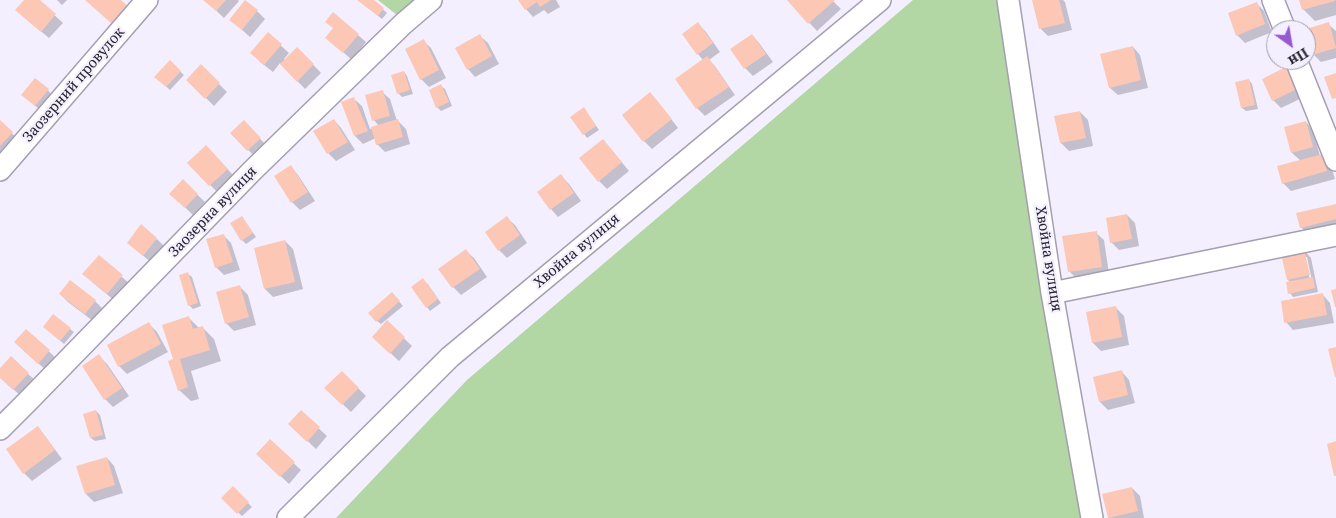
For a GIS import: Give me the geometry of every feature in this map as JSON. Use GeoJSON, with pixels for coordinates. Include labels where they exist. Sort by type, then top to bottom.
{"type":"FeatureCollection","features":[{"type":"Feature","properties":{"kind":"street","name":"Заозерний провулок"},"geometry":{"type":"LineString","coordinates":[[0,170],[148,0]]}},
{"type":"Feature","properties":{"kind":"street","name":"Заозерна вулиця"},"geometry":{"type":"LineString","coordinates":[[0,428],[252,171],[396,31],[431,0]]}},
{"type":"Feature","properties":{"kind":"street","name":"Хвойна вулиця"},"geometry":{"type":"LineString","coordinates":[[288,518],[450,356],[880,0]]}},
{"type":"Feature","properties":{"kind":"street","name":"Хвойна вулиця"},"geometry":{"type":"LineString","coordinates":[[1008,0],[1052,293],[1092,518]]}},
{"type":"Feature","properties":{"kind":"street"},"geometry":{"type":"LineString","coordinates":[[1273,0],[1280,20]]}},
{"type":"Feature","properties":{"kind":"street"},"geometry":{"type":"LineString","coordinates":[[1300,70],[1336,160]]}},
{"type":"Feature","properties":{"kind":"street"},"geometry":{"type":"LineString","coordinates":[[1052,293],[1336,235]]}},
{"type":"Feature","properties":{"kind":"green space"},"geometry":{"type":"Polygon","coordinates":[[[378,0],[417,0],[397,15],[378,0]]]}},
{"type":"Feature","properties":{"kind":"green space"},"geometry":{"type":"Polygon","coordinates":[[[913,0],[1001,0],[1083,518],[336,518],[467,380],[913,0]]]}},
{"type":"Feature","properties":{"kind":"building"},"geometry":{"type":"Polygon","coordinates":[[[24,0],[40,0],[56,14],[41,32],[15,10],[24,0]]]}},
{"type":"Feature","properties":{"kind":"building"},"geometry":{"type":"Polygon","coordinates":[[[85,0],[121,0],[128,6],[112,24],[85,0]]]}},
{"type":"Feature","properties":{"kind":"building"},"geometry":{"type":"Polygon","coordinates":[[[203,0],[226,0],[216,11],[203,0]]]}},
{"type":"Feature","properties":{"kind":"building"},"geometry":{"type":"Polygon","coordinates":[[[245,0],[258,10],[242,30],[229,20],[245,0]]]}},
{"type":"Feature","properties":{"kind":"building"},"geometry":{"type":"Polygon","coordinates":[[[357,0],[374,0],[384,8],[378,16],[357,0]]]}},
{"type":"Feature","properties":{"kind":"building"},"geometry":{"type":"Polygon","coordinates":[[[518,0],[551,0],[540,7],[537,2],[525,10],[518,0]]]}},
{"type":"Feature","properties":{"kind":"building"},"geometry":{"type":"Polygon","coordinates":[[[787,0],[835,0],[808,24],[787,0]]]}},
{"type":"Feature","properties":{"kind":"building"},"geometry":{"type":"Polygon","coordinates":[[[1032,0],[1059,0],[1065,23],[1039,29],[1032,0]]]}},
{"type":"Feature","properties":{"kind":"building"},"geometry":{"type":"Polygon","coordinates":[[[1299,0],[1335,0],[1335,1],[1302,10],[1299,0]]]}},
{"type":"Feature","properties":{"kind":"building"},"geometry":{"type":"Polygon","coordinates":[[[1257,2],[1265,24],[1236,36],[1228,13],[1257,2]]]}},
{"type":"Feature","properties":{"kind":"building"},"geometry":{"type":"Polygon","coordinates":[[[333,12],[359,34],[343,53],[325,38],[333,28],[325,22],[333,12]]]}},
{"type":"Feature","properties":{"kind":"building"},"geometry":{"type":"Polygon","coordinates":[[[698,22],[713,43],[697,55],[682,34],[698,22]]]}},
{"type":"Feature","properties":{"kind":"building"},"geometry":{"type":"Polygon","coordinates":[[[1329,22],[1336,48],[1316,54],[1316,26],[1329,22]]]}},
{"type":"Feature","properties":{"kind":"building"},"geometry":{"type":"Polygon","coordinates":[[[268,32],[282,44],[264,65],[250,53],[268,32]]]}},
{"type":"Feature","properties":{"kind":"building"},"geometry":{"type":"Polygon","coordinates":[[[480,34],[492,56],[467,70],[455,48],[480,34]]]}},
{"type":"Feature","properties":{"kind":"building"},"geometry":{"type":"Polygon","coordinates":[[[752,34],[766,54],[744,69],[730,49],[752,34]]]}},
{"type":"Feature","properties":{"kind":"building"},"geometry":{"type":"Polygon","coordinates":[[[424,39],[439,70],[420,80],[405,49],[424,39]]]}},
{"type":"Feature","properties":{"kind":"building"},"geometry":{"type":"Polygon","coordinates":[[[1133,46],[1141,80],[1109,88],[1100,54],[1133,46]]]}},
{"type":"Feature","properties":{"kind":"building"},"geometry":{"type":"Polygon","coordinates":[[[297,47],[314,64],[297,82],[280,64],[297,47]]]}},
{"type":"Feature","properties":{"kind":"building"},"geometry":{"type":"Polygon","coordinates":[[[707,56],[729,87],[696,109],[675,79],[707,56]]]}},
{"type":"Feature","properties":{"kind":"building"},"geometry":{"type":"Polygon","coordinates":[[[170,60],[181,71],[166,87],[154,77],[170,60]]]}},
{"type":"Feature","properties":{"kind":"building"},"geometry":{"type":"Polygon","coordinates":[[[201,64],[220,83],[205,99],[186,80],[201,64]]]}},
{"type":"Feature","properties":{"kind":"building"},"geometry":{"type":"Polygon","coordinates":[[[1280,70],[1288,70],[1297,89],[1272,101],[1262,79],[1280,70]]]}},
{"type":"Feature","properties":{"kind":"building"},"geometry":{"type":"Polygon","coordinates":[[[404,71],[410,90],[397,94],[391,75],[404,71]]]}},
{"type":"Feature","properties":{"kind":"building"},"geometry":{"type":"Polygon","coordinates":[[[1336,73],[1336,98],[1332,99],[1324,77],[1336,73]]]}},
{"type":"Feature","properties":{"kind":"building"},"geometry":{"type":"Polygon","coordinates":[[[35,78],[49,89],[35,106],[21,95],[35,78]]]}},
{"type":"Feature","properties":{"kind":"building"},"geometry":{"type":"Polygon","coordinates":[[[1249,79],[1255,105],[1241,108],[1235,82],[1249,79]]]}},
{"type":"Feature","properties":{"kind":"building"},"geometry":{"type":"Polygon","coordinates":[[[441,84],[449,102],[436,108],[429,90],[441,84]]]}},
{"type":"Feature","properties":{"kind":"building"},"geometry":{"type":"Polygon","coordinates":[[[383,90],[390,116],[372,121],[365,95],[383,90]]]}},
{"type":"Feature","properties":{"kind":"building"},"geometry":{"type":"Polygon","coordinates":[[[650,92],[672,119],[643,142],[622,115],[650,92]]]}},
{"type":"Feature","properties":{"kind":"building"},"geometry":{"type":"Polygon","coordinates":[[[354,97],[368,131],[354,136],[341,102],[354,97]]]}},
{"type":"Feature","properties":{"kind":"building"},"geometry":{"type":"Polygon","coordinates":[[[584,107],[596,126],[583,135],[570,117],[584,107]]]}},
{"type":"Feature","properties":{"kind":"building"},"geometry":{"type":"Polygon","coordinates":[[[1080,111],[1086,138],[1060,143],[1054,116],[1080,111]]]}},
{"type":"Feature","properties":{"kind":"building"},"geometry":{"type":"Polygon","coordinates":[[[334,119],[348,142],[327,154],[313,131],[334,119]]]}},
{"type":"Feature","properties":{"kind":"building"},"geometry":{"type":"Polygon","coordinates":[[[398,119],[403,137],[376,145],[371,127],[398,119]]]}},
{"type":"Feature","properties":{"kind":"building"},"geometry":{"type":"Polygon","coordinates":[[[0,120],[13,132],[0,146],[0,120]]]}},
{"type":"Feature","properties":{"kind":"building"},"geometry":{"type":"Polygon","coordinates":[[[244,120],[261,138],[247,151],[230,133],[244,120]]]}},
{"type":"Feature","properties":{"kind":"building"},"geometry":{"type":"Polygon","coordinates":[[[1306,121],[1313,147],[1291,153],[1284,127],[1306,121]]]}},
{"type":"Feature","properties":{"kind":"building"},"geometry":{"type":"Polygon","coordinates":[[[603,139],[622,162],[598,182],[579,158],[603,139]]]}},
{"type":"Feature","properties":{"kind":"building"},"geometry":{"type":"Polygon","coordinates":[[[206,145],[228,169],[209,186],[187,163],[206,145]]]}},
{"type":"Feature","properties":{"kind":"building"},"geometry":{"type":"Polygon","coordinates":[[[1323,154],[1327,171],[1282,184],[1277,166],[1323,154]]]}},
{"type":"Feature","properties":{"kind":"building"},"geometry":{"type":"Polygon","coordinates":[[[291,165],[308,192],[291,203],[274,176],[291,165]]]}},
{"type":"Feature","properties":{"kind":"building"},"geometry":{"type":"Polygon","coordinates":[[[561,174],[574,193],[550,210],[537,192],[561,174]]]}},
{"type":"Feature","properties":{"kind":"building"},"geometry":{"type":"Polygon","coordinates":[[[183,179],[198,194],[185,208],[169,194],[183,179]]]}},
{"type":"Feature","properties":{"kind":"building"},"geometry":{"type":"Polygon","coordinates":[[[1336,204],[1336,219],[1300,228],[1296,213],[1336,204]]]}},
{"type":"Feature","properties":{"kind":"building"},"geometry":{"type":"Polygon","coordinates":[[[1127,214],[1132,239],[1110,243],[1106,218],[1127,214]]]}},
{"type":"Feature","properties":{"kind":"building"},"geometry":{"type":"Polygon","coordinates":[[[242,216],[253,233],[241,241],[230,223],[242,216]]]}},
{"type":"Feature","properties":{"kind":"building"},"geometry":{"type":"Polygon","coordinates":[[[507,216],[520,235],[498,251],[485,232],[507,216]]]}},
{"type":"Feature","properties":{"kind":"building"},"geometry":{"type":"Polygon","coordinates":[[[141,224],[157,238],[143,256],[127,243],[141,224]]]}},
{"type":"Feature","properties":{"kind":"building"},"geometry":{"type":"Polygon","coordinates":[[[1097,231],[1102,267],[1068,272],[1062,236],[1097,231]]]}},
{"type":"Feature","properties":{"kind":"building"},"geometry":{"type":"Polygon","coordinates":[[[224,234],[233,262],[215,268],[206,239],[224,234]]]}},
{"type":"Feature","properties":{"kind":"building"},"geometry":{"type":"Polygon","coordinates":[[[285,240],[295,282],[264,289],[254,248],[285,240]]]}},
{"type":"Feature","properties":{"kind":"building"},"geometry":{"type":"Polygon","coordinates":[[[466,249],[480,269],[452,288],[438,269],[466,249]]]}},
{"type":"Feature","properties":{"kind":"building"},"geometry":{"type":"Polygon","coordinates":[[[1304,249],[1310,275],[1287,280],[1281,254],[1304,249]]]}},
{"type":"Feature","properties":{"kind":"building"},"geometry":{"type":"Polygon","coordinates":[[[99,255],[123,275],[107,294],[82,274],[99,255]]]}},
{"type":"Feature","properties":{"kind":"building"},"geometry":{"type":"Polygon","coordinates":[[[188,272],[198,303],[188,306],[179,275],[188,272]]]}},
{"type":"Feature","properties":{"kind":"building"},"geometry":{"type":"Polygon","coordinates":[[[1313,277],[1315,288],[1288,294],[1286,282],[1313,277]]]}},
{"type":"Feature","properties":{"kind":"building"},"geometry":{"type":"Polygon","coordinates":[[[423,278],[438,299],[426,308],[411,287],[423,278]]]}},
{"type":"Feature","properties":{"kind":"building"},"geometry":{"type":"Polygon","coordinates":[[[70,280],[96,300],[85,314],[59,294],[70,280]]]}},
{"type":"Feature","properties":{"kind":"building"},"geometry":{"type":"Polygon","coordinates":[[[240,285],[249,317],[225,324],[216,292],[240,285]]]}},
{"type":"Feature","properties":{"kind":"building"},"geometry":{"type":"Polygon","coordinates":[[[1336,289],[1336,307],[1335,307],[1331,290],[1336,289]]]}},
{"type":"Feature","properties":{"kind":"building"},"geometry":{"type":"Polygon","coordinates":[[[392,292],[400,301],[376,322],[368,313],[392,292]]]}},
{"type":"Feature","properties":{"kind":"building"},"geometry":{"type":"Polygon","coordinates":[[[1323,293],[1327,315],[1284,323],[1281,301],[1323,293]]]}},
{"type":"Feature","properties":{"kind":"building"},"geometry":{"type":"Polygon","coordinates":[[[1116,306],[1122,337],[1092,343],[1086,312],[1116,306]]]}},
{"type":"Feature","properties":{"kind":"building"},"geometry":{"type":"Polygon","coordinates":[[[53,314],[71,328],[60,341],[43,327],[53,314]]]}},
{"type":"Feature","properties":{"kind":"building"},"geometry":{"type":"Polygon","coordinates":[[[189,316],[193,329],[203,326],[210,350],[180,359],[188,387],[178,391],[168,361],[173,359],[162,325],[189,316]]]}},
{"type":"Feature","properties":{"kind":"building"},"geometry":{"type":"Polygon","coordinates":[[[387,320],[405,337],[390,354],[372,337],[387,320]]]}},
{"type":"Feature","properties":{"kind":"building"},"geometry":{"type":"Polygon","coordinates":[[[149,322],[161,344],[118,367],[107,345],[149,322]]]}},
{"type":"Feature","properties":{"kind":"building"},"geometry":{"type":"Polygon","coordinates":[[[26,329],[50,350],[38,364],[14,342],[26,329]]]}},
{"type":"Feature","properties":{"kind":"building"},"geometry":{"type":"Polygon","coordinates":[[[1336,347],[1336,377],[1335,377],[1328,349],[1336,347]]]}},
{"type":"Feature","properties":{"kind":"building"},"geometry":{"type":"Polygon","coordinates":[[[99,354],[122,388],[104,400],[82,366],[99,354]]]}},
{"type":"Feature","properties":{"kind":"building"},"geometry":{"type":"Polygon","coordinates":[[[11,356],[29,373],[13,390],[0,378],[0,368],[11,356]]]}},
{"type":"Feature","properties":{"kind":"building"},"geometry":{"type":"Polygon","coordinates":[[[1122,370],[1128,395],[1099,402],[1093,377],[1122,370]]]}},
{"type":"Feature","properties":{"kind":"building"},"geometry":{"type":"Polygon","coordinates":[[[342,371],[359,388],[342,405],[324,388],[342,371]]]}},
{"type":"Feature","properties":{"kind":"building"},"geometry":{"type":"Polygon","coordinates":[[[96,410],[103,435],[90,438],[83,414],[96,410]]]}},
{"type":"Feature","properties":{"kind":"building"},"geometry":{"type":"Polygon","coordinates":[[[301,410],[320,427],[307,442],[288,424],[301,410]]]}},
{"type":"Feature","properties":{"kind":"building"},"geometry":{"type":"Polygon","coordinates":[[[38,426],[55,450],[23,474],[6,449],[38,426]]]}},
{"type":"Feature","properties":{"kind":"building"},"geometry":{"type":"Polygon","coordinates":[[[270,439],[295,462],[280,477],[256,454],[270,439]]]}},
{"type":"Feature","properties":{"kind":"building"},"geometry":{"type":"Polygon","coordinates":[[[1336,441],[1336,476],[1334,476],[1327,444],[1336,441]]]}},
{"type":"Feature","properties":{"kind":"building"},"geometry":{"type":"Polygon","coordinates":[[[107,457],[115,485],[85,494],[76,466],[107,457]]]}},
{"type":"Feature","properties":{"kind":"building"},"geometry":{"type":"Polygon","coordinates":[[[233,486],[249,502],[237,514],[221,498],[233,486]]]}},
{"type":"Feature","properties":{"kind":"building"},"geometry":{"type":"Polygon","coordinates":[[[1132,487],[1138,511],[1108,518],[1102,494],[1132,487]]]}}]}
